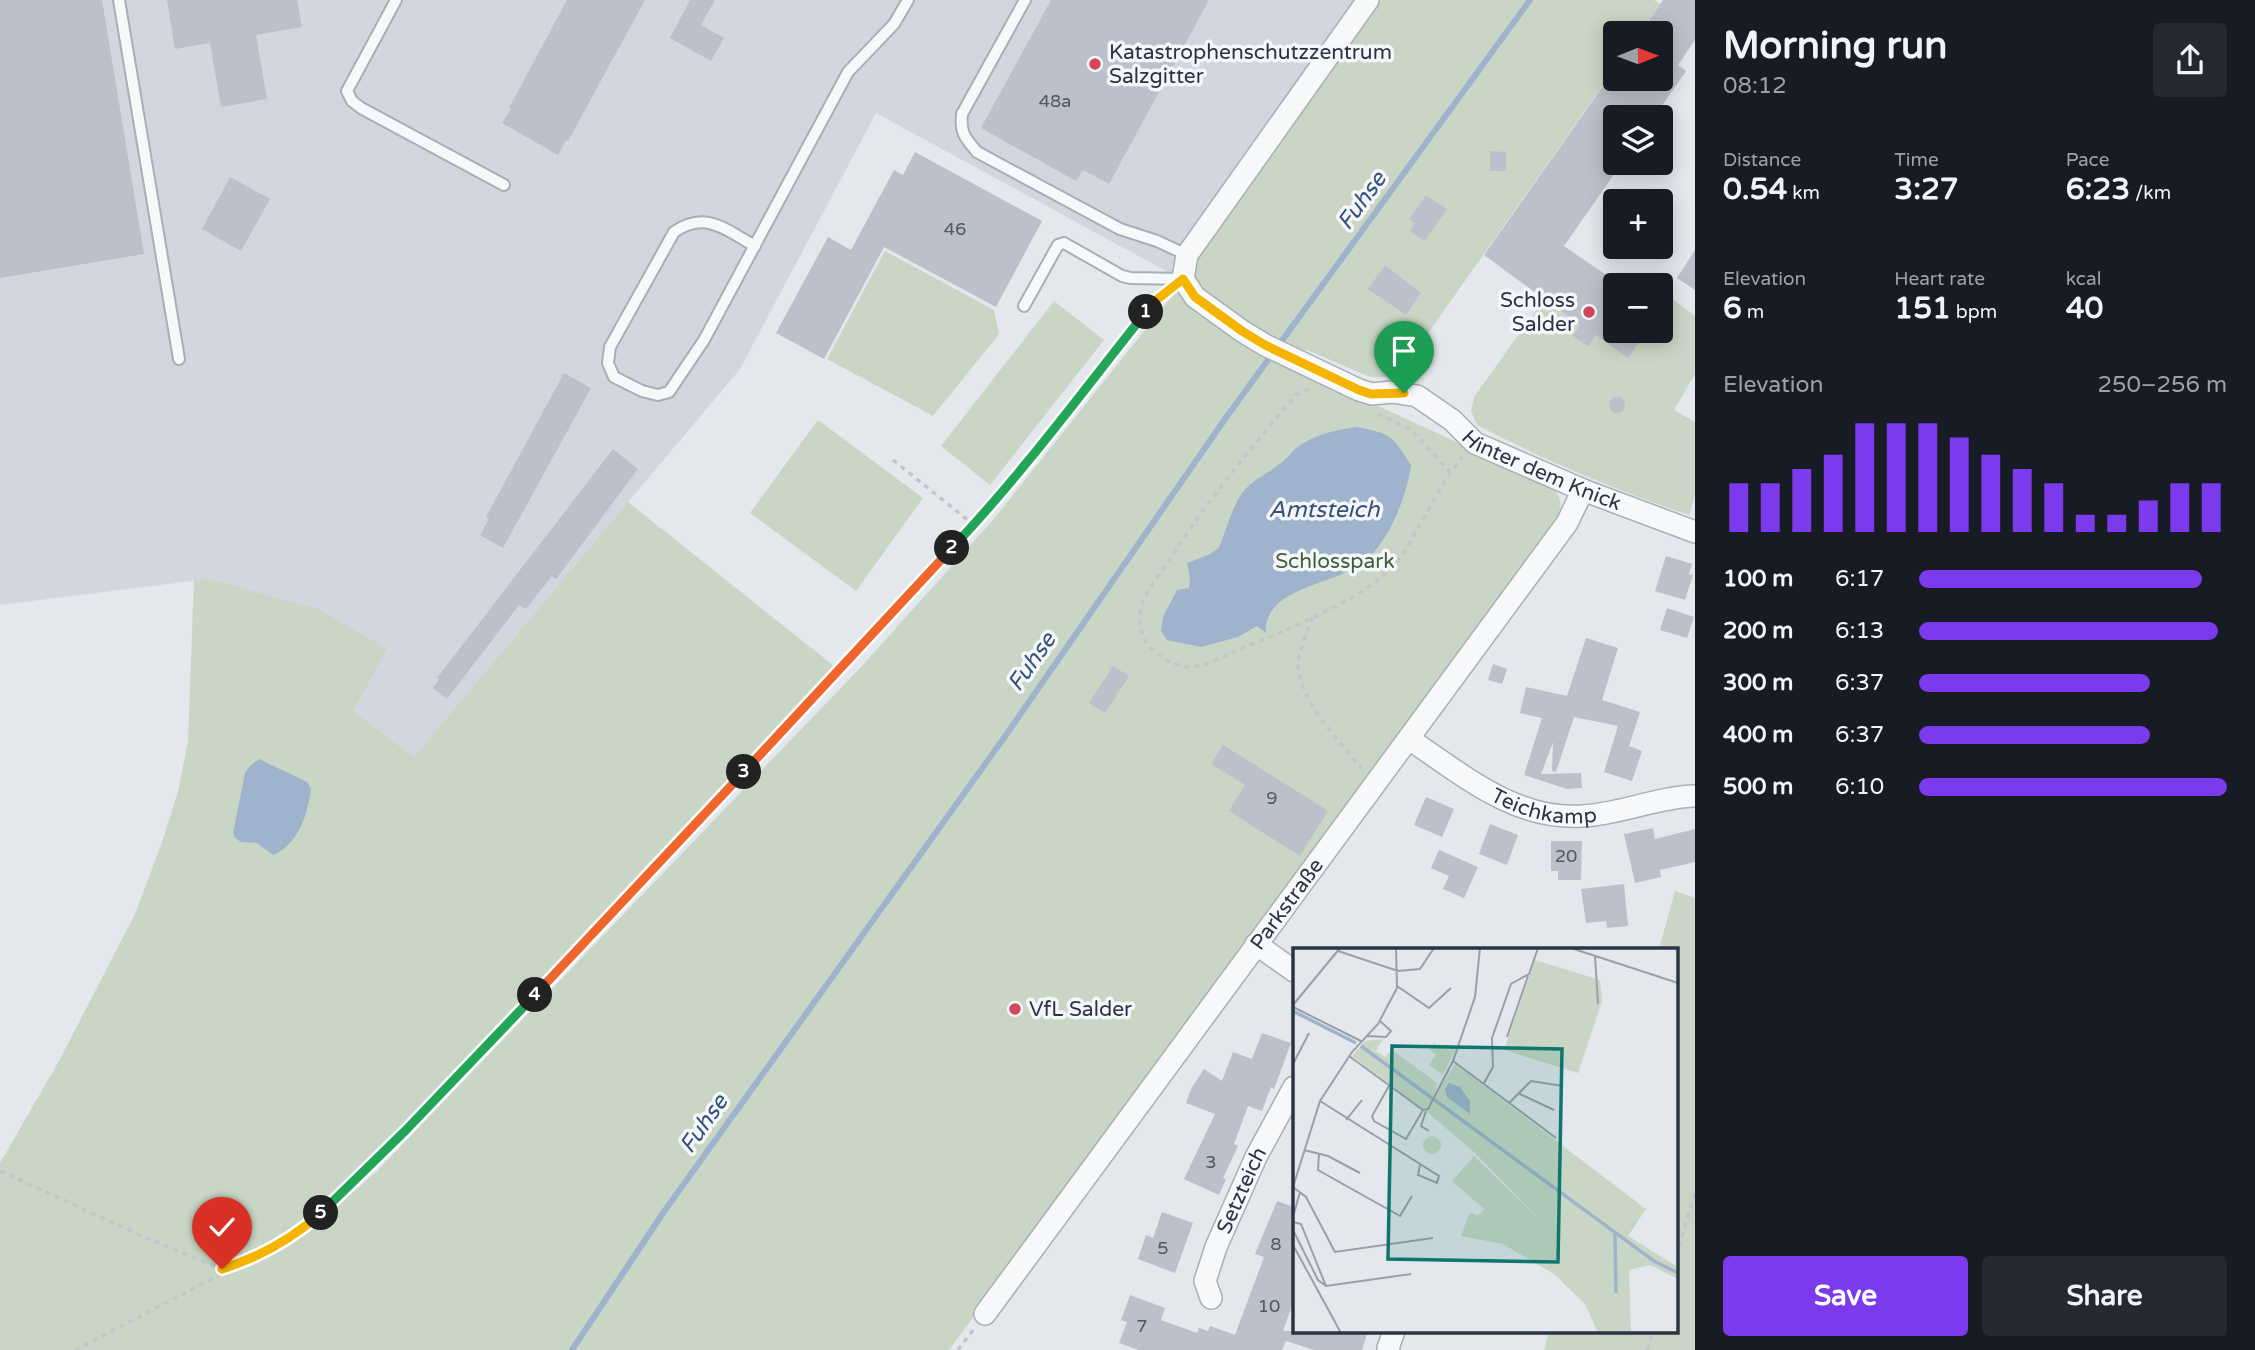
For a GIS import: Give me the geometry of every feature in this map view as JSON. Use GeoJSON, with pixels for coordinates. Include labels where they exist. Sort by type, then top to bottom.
{"type":"FeatureCollection","features":[{"type":"Feature","properties":{"kind":"street"},"geometry":{"type":"LineString","coordinates":[[1183,279],[1187,256],[1368,0]]}},
{"type":"Feature","properties":{"kind":"street","name":"Hinter dem Knick"},"geometry":{"type":"LineString","coordinates":[[1183,279],[1195,297],[1265,345],[1359,390],[1371,394],[1392,392],[1417,396],[1452,420],[1475,443],[1583,490],[1695,532]]}},
{"type":"Feature","properties":{"kind":"street","name":"Parkstraße"},"geometry":{"type":"LineString","coordinates":[[985,1314],[1567,523],[1583,490]]}},
{"type":"Feature","properties":{"kind":"street","name":"Teichkamp"},"geometry":{"type":"LineString","coordinates":[[1409,739],[1492,794],[1512,805],[1537,812],[1583,817],[1666,798],[1695,796]]}},
{"type":"Feature","properties":{"kind":"street"},"geometry":{"type":"LineString","coordinates":[[1256,944],[1293,970]]}},
{"type":"Feature","properties":{"kind":"street","name":"Setzteich"},"geometry":{"type":"LineString","coordinates":[[1211,1298],[1205,1281],[1216,1247],[1256,1157],[1293,1089]]}},
{"type":"Feature","properties":{"kind":"street"},"geometry":{"type":"LineString","coordinates":[[1389,1350],[1394,1332]]}},
{"type":"Feature","properties":{"kind":"lane"},"geometry":{"type":"LineString","coordinates":[[119,0],[179,359]]}},
{"type":"Feature","properties":{"kind":"lane"},"geometry":{"type":"LineString","coordinates":[[396,0],[347,91],[352,101],[504,185]]}},
{"type":"Feature","properties":{"kind":"lane"},"geometry":{"type":"LineString","coordinates":[[755,246],[716,225],[700,220],[686,223],[674,232],[610,347],[608,363],[614,377],[642,391],[658,395],[669,392],[704,340],[755,246],[848,72],[894,24],[908,0]]}},
{"type":"Feature","properties":{"kind":"lane"},"geometry":{"type":"LineString","coordinates":[[1025,0],[962,114],[961,127],[965,139],[977,152],[1120,229],[1157,241],[1187,256]]}},
{"type":"Feature","properties":{"kind":"lane"},"geometry":{"type":"LineString","coordinates":[[1024,306],[1058,245],[1064,243],[1122,276],[1183,279]]}},
{"type":"Feature","properties":{"kind":"path"},"geometry":{"type":"LineString","coordinates":[[75,1350],[275,1248],[301,1231],[365,1172],[466,1069],[974,525],[1155,301],[1183,279]]}},
{"type":"Feature","properties":{"kind":"path"},"geometry":{"type":"LineString","coordinates":[[1320,391],[1309,389],[1296,396],[1233,469],[1194,521],[1154,583],[1142,604],[1140,624],[1145,644],[1161,658],[1186,667],[1205,664],[1312,617],[1370,585],[1392,568],[1405,551],[1450,472],[1475,443]]}},
{"type":"Feature","properties":{"kind":"path"},"geometry":{"type":"LineString","coordinates":[[1376,413],[1410,429],[1450,472]]}},
{"type":"Feature","properties":{"kind":"path"},"geometry":{"type":"LineString","coordinates":[[893,460],[974,525]]}},
{"type":"Feature","properties":{"kind":"path"},"geometry":{"type":"LineString","coordinates":[[1312,617],[1298,663],[1303,685],[1332,733],[1376,784]]}},
{"type":"Feature","properties":{"kind":"path"},"geometry":{"type":"LineString","coordinates":[[0,1171],[202,1262],[222,1269],[245,1262]]}},
{"type":"Feature","properties":{"kind":"path"},"geometry":{"type":"LineString","coordinates":[[1678,1249],[1695,1192]]}},
{"type":"Feature","properties":{"kind":"path"},"geometry":{"type":"LineString","coordinates":[[958,1350],[985,1314]]}},
{"type":"Feature","properties":{"kind":"path"},"geometry":{"type":"LineString","coordinates":[[1647,1350],[1653,1332]]}},
{"type":"Feature","properties":{"kind":"shaded area"},"geometry":{"type":"Polygon","coordinates":[[[0,0],[1381,0],[1181,285],[1166,271],[876,113],[740,369],[414,757],[353,711],[208,579],[0,605],[0,0]]]}},
{"type":"Feature","properties":{"kind":"green space"},"geometry":{"type":"Polygon","coordinates":[[[1381,0],[1654,0],[1660,4],[1648,21],[1603,21],[1603,85],[1402,370],[1390,377],[1370,377],[1307,350],[1297,352],[1273,342],[1196,285],[1191,268],[1381,0]]]}},
{"type":"Feature","properties":{"kind":"green space"},"geometry":{"type":"Polygon","coordinates":[[[885,251],[994,310],[999,334],[933,416],[827,359],[885,251]]]}},
{"type":"Feature","properties":{"kind":"green space","name":"Schlosspark"},"geometry":{"type":"Polygon","coordinates":[[[1181,285],[1265,354],[1552,486],[1559,498],[1560,509],[1557,518],[949,1350],[0,1350],[0,1163],[59,1061],[135,914],[161,845],[178,792],[188,741],[194,580],[208,579],[318,609],[387,649],[353,711],[414,757],[628,502],[834,666],[381,1153],[306,1223],[312,1229],[377,1171],[861,667],[993,520],[1181,285]]]}},
{"type":"Feature","properties":{"kind":"green space"},"geometry":{"type":"Polygon","coordinates":[[[1544,299],[1580,325],[1573,336],[1588,347],[1596,335],[1603,343],[1608,343],[1628,357],[1638,343],[1673,343],[1673,299],[1695,316],[1695,374],[1674,410],[1695,422],[1695,495],[1689,515],[1529,451],[1477,425],[1471,411],[1474,397],[1544,299]]]}},
{"type":"Feature","properties":{"kind":"green space"},"geometry":{"type":"Polygon","coordinates":[[[1054,301],[1104,340],[990,485],[941,446],[1054,301]]]}},
{"type":"Feature","properties":{"kind":"green space"},"geometry":{"type":"Polygon","coordinates":[[[818,420],[923,498],[856,591],[750,513],[818,420]]]}},
{"type":"Feature","properties":{"kind":"green space"},"geometry":{"type":"Polygon","coordinates":[[[1675,891],[1695,898],[1695,1350],[1544,1350],[1549,1332],[1678,1332],[1678,948],[1659,948],[1675,891]]]}},
{"type":"Feature","properties":{"kind":"water","name":"Amtsteich"},"geometry":{"type":"Polygon","coordinates":[[[1357,427],[1390,437],[1411,465],[1406,490],[1395,517],[1374,552],[1353,569],[1304,588],[1276,605],[1268,617],[1266,633],[1257,626],[1238,637],[1201,647],[1167,640],[1161,631],[1163,617],[1177,590],[1189,588],[1187,563],[1219,548],[1235,506],[1246,488],[1310,439],[1325,433],[1357,427]]]}},
{"type":"Feature","properties":{"kind":"water"},"geometry":{"type":"Polygon","coordinates":[[[259,759],[307,782],[311,789],[300,828],[289,844],[273,855],[257,843],[241,842],[233,833],[245,773],[259,759]]]}},
{"type":"Feature","properties":{"kind":"building"},"geometry":{"type":"Polygon","coordinates":[[[0,0],[102,0],[144,254],[0,278],[0,0]]]}},
{"type":"Feature","properties":{"kind":"building"},"geometry":{"type":"Polygon","coordinates":[[[167,0],[297,0],[302,27],[256,35],[267,99],[221,107],[210,43],[175,49],[167,0]]]}},
{"type":"Feature","properties":{"kind":"building"},"geometry":{"type":"Polygon","coordinates":[[[567,0],[645,0],[558,155],[502,123],[567,0]]]}},
{"type":"Feature","properties":{"kind":"building"},"geometry":{"type":"Polygon","coordinates":[[[690,0],[715,0],[701,25],[724,38],[711,61],[670,38],[690,0]]]}},
{"type":"Feature","properties":{"kind":"building","name":"Katastrophenschutzzentrum Salzgitter"},"geometry":{"type":"Polygon","coordinates":[[[1051,0],[1209,0],[1109,184],[1083,170],[1076,181],[981,128],[1051,0]]]}},
{"type":"Feature","properties":{"kind":"building"},"geometry":{"type":"Polygon","coordinates":[[[1663,0],[1695,0],[1695,40],[1678,65],[1686,71],[1673,90],[1673,21],[1648,21],[1663,0]]]}},
{"type":"Feature","properties":{"kind":"building"},"geometry":{"type":"Polygon","coordinates":[[[1603,86],[1603,91],[1672,91],[1662,105],[1603,105],[1603,175],[1614,175],[1564,246],[1603,273],[1603,340],[1596,335],[1588,347],[1573,336],[1580,325],[1484,255],[1603,86]]]}},
{"type":"Feature","properties":{"kind":"building"},"geometry":{"type":"Polygon","coordinates":[[[1490,151],[1506,152],[1506,171],[1490,171],[1490,151]]]}},
{"type":"Feature","properties":{"kind":"building"},"geometry":{"type":"Polygon","coordinates":[[[915,152],[1042,221],[996,307],[884,247],[824,359],[776,333],[828,237],[851,250],[894,170],[903,175],[915,152]]]}},
{"type":"Feature","properties":{"kind":"building"},"geometry":{"type":"Polygon","coordinates":[[[230,177],[270,199],[241,251],[202,229],[230,177]]]}},
{"type":"Feature","properties":{"kind":"building"},"geometry":{"type":"Polygon","coordinates":[[[1426,195],[1447,209],[1424,241],[1410,231],[1415,223],[1409,219],[1426,195]]]}},
{"type":"Feature","properties":{"kind":"building"},"geometry":{"type":"Polygon","coordinates":[[[1695,250],[1695,290],[1677,278],[1695,250]]]}},
{"type":"Feature","properties":{"kind":"building"},"geometry":{"type":"Polygon","coordinates":[[[1385,265],[1421,293],[1406,315],[1368,289],[1385,265]]]}},
{"type":"Feature","properties":{"kind":"building"},"geometry":{"type":"Polygon","coordinates":[[[1607,343],[1639,343],[1628,358],[1607,343]]]}},
{"type":"Feature","properties":{"kind":"building"},"geometry":{"type":"Polygon","coordinates":[[[564,373],[591,388],[503,548],[480,535],[489,519],[486,517],[564,373]]]}},
{"type":"Feature","properties":{"kind":"building"},"geometry":{"type":"Polygon","coordinates":[[[1614,397],[1620,397],[1625,405],[1623,411],[1614,413],[1609,408],[1609,402],[1614,397]]]}},
{"type":"Feature","properties":{"kind":"building"},"geometry":{"type":"Polygon","coordinates":[[[613,449],[638,469],[556,579],[552,576],[526,609],[519,605],[447,699],[433,688],[439,679],[437,678],[613,449]]]}},
{"type":"Feature","properties":{"kind":"building"},"geometry":{"type":"Polygon","coordinates":[[[1666,556],[1692,564],[1689,574],[1693,575],[1685,600],[1655,591],[1666,556]]]}},
{"type":"Feature","properties":{"kind":"building"},"geometry":{"type":"Polygon","coordinates":[[[1667,608],[1694,617],[1687,638],[1660,630],[1667,608]]]}},
{"type":"Feature","properties":{"kind":"building"},"geometry":{"type":"Polygon","coordinates":[[[1586,638],[1618,648],[1602,700],[1640,712],[1629,746],[1642,751],[1632,781],[1604,772],[1618,726],[1574,717],[1556,772],[1552,771],[1553,742],[1541,774],[1581,773],[1582,788],[1567,789],[1524,775],[1542,718],[1520,713],[1526,687],[1567,696],[1586,638]]]}},
{"type":"Feature","properties":{"kind":"building"},"geometry":{"type":"Polygon","coordinates":[[[1493,664],[1507,669],[1502,684],[1488,680],[1493,664]]]}},
{"type":"Feature","properties":{"kind":"building"},"geometry":{"type":"Polygon","coordinates":[[[1113,666],[1129,676],[1105,713],[1089,703],[1113,666]]]}},
{"type":"Feature","properties":{"kind":"building"},"geometry":{"type":"Polygon","coordinates":[[[1223,745],[1328,811],[1300,856],[1229,811],[1245,785],[1211,764],[1223,745]]]}},
{"type":"Feature","properties":{"kind":"building"},"geometry":{"type":"Polygon","coordinates":[[[1426,797],[1454,809],[1442,837],[1414,825],[1426,797]]]}},
{"type":"Feature","properties":{"kind":"building"},"geometry":{"type":"Polygon","coordinates":[[[1490,824],[1518,835],[1507,865],[1479,854],[1490,824]]]}},
{"type":"Feature","properties":{"kind":"building"},"geometry":{"type":"Polygon","coordinates":[[[1653,828],[1655,839],[1695,829],[1695,862],[1660,870],[1661,877],[1635,883],[1624,834],[1653,828]]]}},
{"type":"Feature","properties":{"kind":"building"},"geometry":{"type":"Polygon","coordinates":[[[1551,841],[1582,841],[1581,880],[1558,880],[1558,871],[1551,871],[1551,841]]]}},
{"type":"Feature","properties":{"kind":"building"},"geometry":{"type":"Polygon","coordinates":[[[1439,850],[1478,867],[1464,898],[1443,889],[1449,876],[1431,868],[1439,850]]]}},
{"type":"Feature","properties":{"kind":"building"},"geometry":{"type":"Polygon","coordinates":[[[1624,884],[1628,926],[1607,928],[1606,921],[1586,923],[1581,889],[1624,884]]]}},
{"type":"Feature","properties":{"kind":"building"},"geometry":{"type":"Polygon","coordinates":[[[1262,1033],[1291,1043],[1274,1089],[1271,1087],[1262,1111],[1248,1106],[1234,1144],[1238,1146],[1223,1178],[1226,1179],[1219,1195],[1184,1179],[1215,1114],[1186,1103],[1191,1089],[1204,1069],[1222,1081],[1233,1052],[1252,1059],[1262,1033]]]}},
{"type":"Feature","properties":{"kind":"building"},"geometry":{"type":"Polygon","coordinates":[[[1277,1201],[1293,1207],[1293,1303],[1283,1331],[1368,1332],[1362,1350],[1314,1350],[1286,1341],[1282,1350],[1139,1350],[1119,1343],[1127,1322],[1121,1320],[1130,1295],[1165,1308],[1161,1320],[1197,1333],[1199,1328],[1208,1331],[1210,1326],[1235,1335],[1264,1257],[1255,1254],[1277,1201]]]}},
{"type":"Feature","properties":{"kind":"building"},"geometry":{"type":"Polygon","coordinates":[[[1162,1212],[1193,1223],[1175,1273],[1138,1259],[1146,1235],[1153,1238],[1162,1212]]]}},
{"type":"Feature","properties":{"kind":"waterway","name":"Fuhse"},"geometry":{"type":"LineString","coordinates":[[572,1350],[663,1213],[1006,735],[1225,419],[1530,0]]}},
{"type":"Feature","properties":{"kind":"place","name":"Katastrophenschutzzentrum Salzgitter"},"geometry":{"type":"Point","coordinates":[1095,64]}},
{"type":"Feature","properties":{"kind":"place","name":"Schloss Salder"},"geometry":{"type":"Point","coordinates":[1589,312]}},
{"type":"Feature","properties":{"kind":"place","name":"VfL Salder"},"geometry":{"type":"Point","coordinates":[1015,1009]}},
{"type":"Feature","properties":{"kind":"route"},"geometry":{"type":"LineString","coordinates":[[222,1269],[275,1248],[301,1231],[356,1181],[456,1079],[974,525],[1155,301],[1183,279],[1195,297],[1265,345],[1359,390],[1371,394],[1404,393]]}}]}
